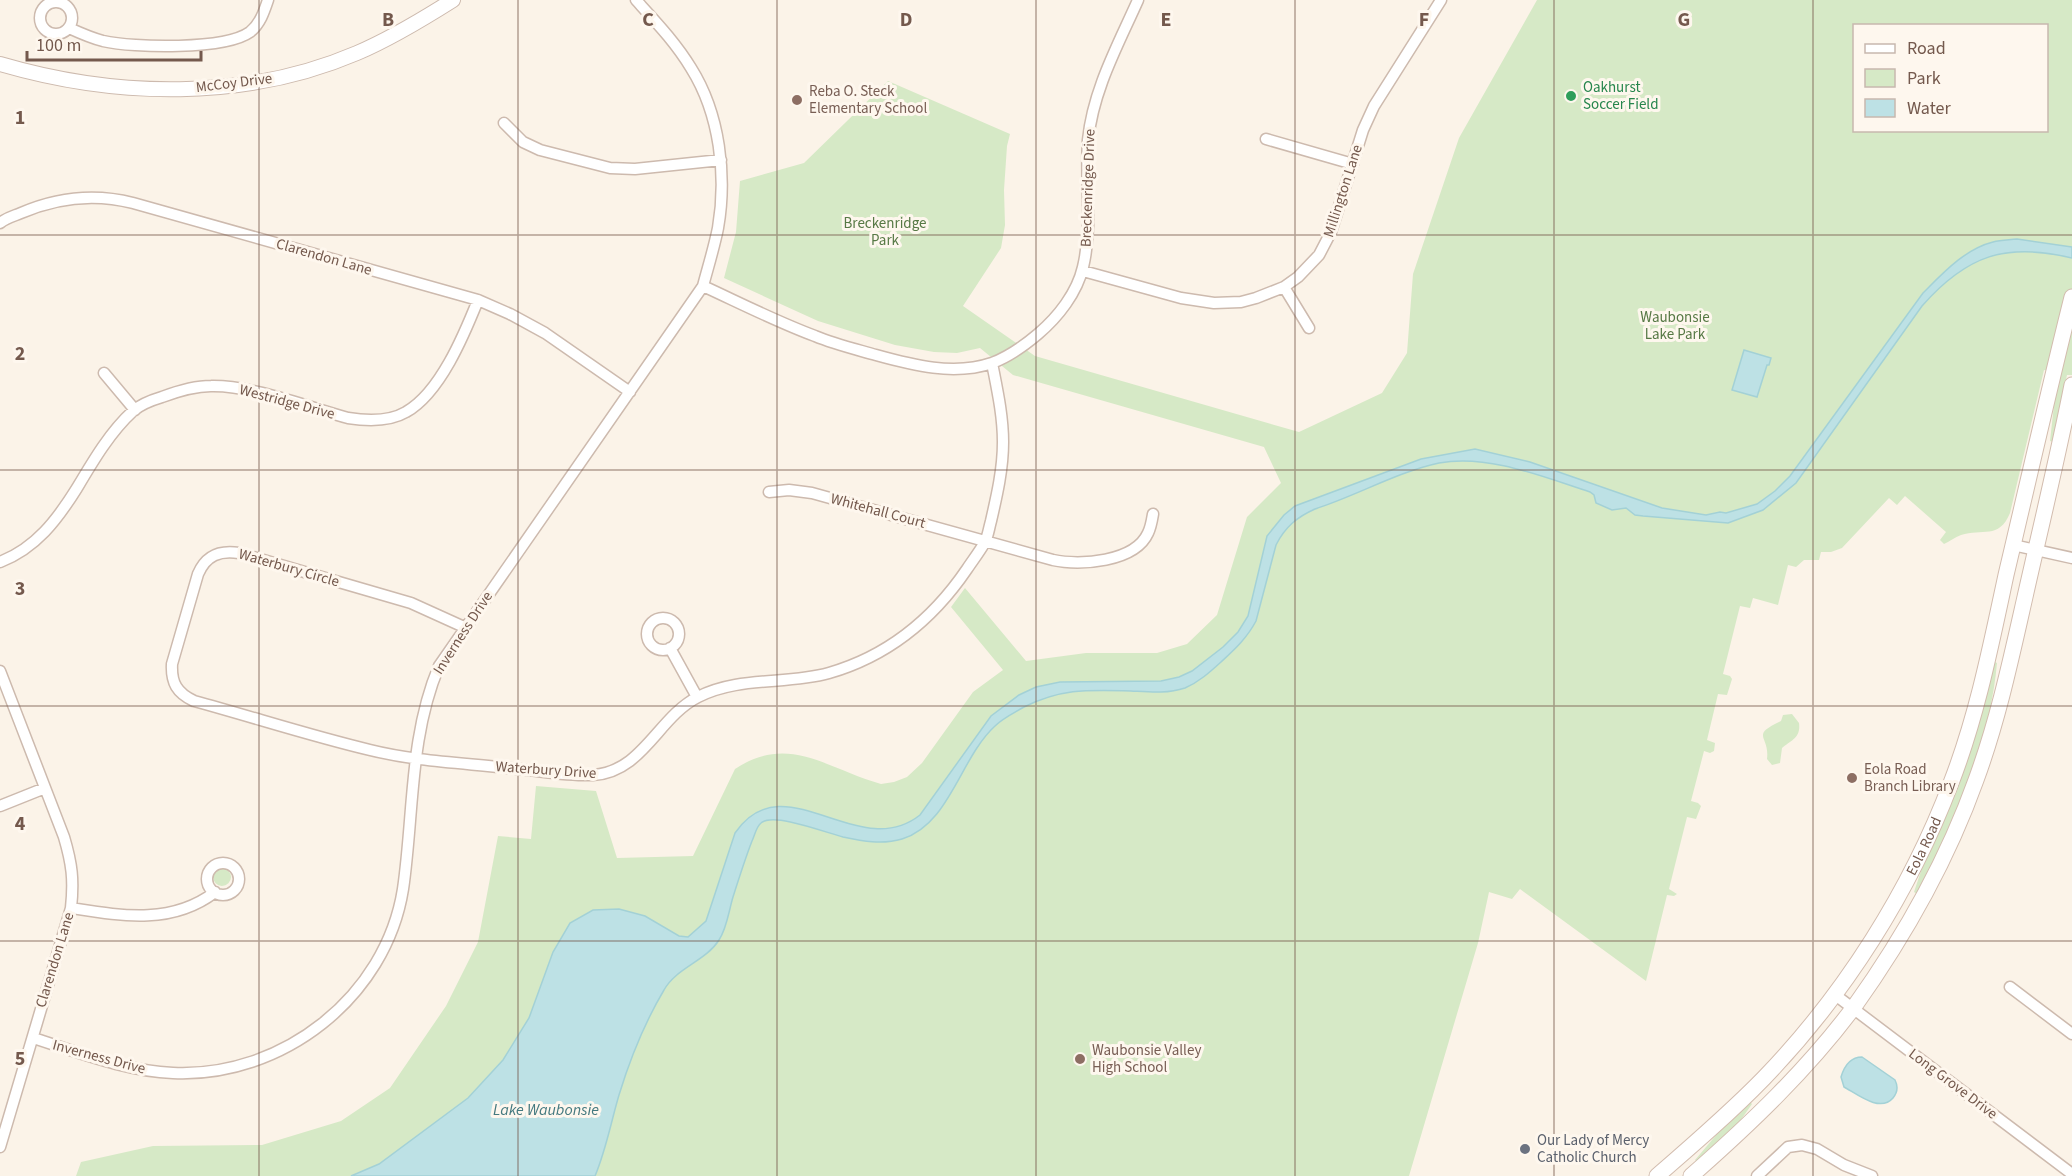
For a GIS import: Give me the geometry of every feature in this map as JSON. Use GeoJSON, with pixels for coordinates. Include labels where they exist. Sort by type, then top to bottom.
{"type":"FeatureCollection","features":[{"type":"Feature","properties":{"kind":"main road","name":"Eola Road"},"geometry":{"type":"LineString","coordinates":[[1657,1176],[1719,1122],[1764,1078],[1834,994],[1887,915],[1909,877],[1951,784],[1977,704],[2072,297]]}},
{"type":"Feature","properties":{"kind":"main road","name":"Eola Road"},"geometry":{"type":"LineString","coordinates":[[1691,1176],[1778,1096],[1853,1008],[1889,955],[1928,887],[1954,835],[1976,782],[2002,699],[2072,385]]}},
{"type":"Feature","properties":{"kind":"street"},"geometry":{"type":"LineString","coordinates":[[69,28],[87,36],[125,44],[173,46],[218,43],[238,39],[249,32],[258,24],[268,0]]}},
{"type":"Feature","properties":{"kind":"street","name":"McCoy Drive"},"geometry":{"type":"LineString","coordinates":[[0,64],[29,73],[98,85],[158,90],[255,83],[307,71],[358,53],[453,0]]}},
{"type":"Feature","properties":{"kind":"street","name":"Inverness Drive"},"geometry":{"type":"LineString","coordinates":[[33,1038],[132,1068],[154,1072],[190,1074],[249,1064],[286,1049],[311,1033],[341,1008],[362,984],[381,953],[403,890],[415,757],[429,690],[444,658],[703,286],[714,246],[720,211],[721,160],[709,106],[692,69],[671,39],[636,0]]}},
{"type":"Feature","properties":{"kind":"street","name":"Breckenridge Drive"},"geometry":{"type":"LineString","coordinates":[[703,286],[817,337],[905,363],[938,368],[973,366],[992,363],[1013,351],[1050,323],[1064,307],[1083,271],[1089,229],[1088,142],[1091,116],[1104,78],[1138,0]]}},
{"type":"Feature","properties":{"kind":"street","name":"Millington Lane"},"geometry":{"type":"LineString","coordinates":[[1083,271],[1182,298],[1214,303],[1241,302],[1284,287],[1304,272],[1326,244],[1336,221],[1363,129],[1374,106],[1441,0]]}},
{"type":"Feature","properties":{"kind":"street"},"geometry":{"type":"LineString","coordinates":[[504,123],[524,142],[540,150],[610,168],[635,169],[721,160]]}},
{"type":"Feature","properties":{"kind":"street"},"geometry":{"type":"LineString","coordinates":[[1266,139],[1353,164]]}},
{"type":"Feature","properties":{"kind":"street","name":"Clarendon Lane"},"geometry":{"type":"LineString","coordinates":[[0,223],[36,206],[59,200],[84,197],[119,199],[478,300],[545,333],[630,392]]}},
{"type":"Feature","properties":{"kind":"street"},"geometry":{"type":"LineString","coordinates":[[1284,287],[1309,328]]}},
{"type":"Feature","properties":{"kind":"street","name":"Westridge Drive"},"geometry":{"type":"LineString","coordinates":[[0,562],[16,556],[37,541],[52,525],[99,452],[135,410],[151,401],[176,392],[209,386],[238,388],[348,418],[363,421],[384,419],[406,412],[424,397],[447,366],[478,300]]}},
{"type":"Feature","properties":{"kind":"street","name":"Waterbury Drive"},"geometry":{"type":"LineString","coordinates":[[415,757],[580,775],[605,774],[616,770],[636,756],[670,719],[697,697],[736,684],[790,680],[826,674],[877,654],[914,629],[955,587],[986,541],[1001,477],[1003,443],[992,363]]}},
{"type":"Feature","properties":{"kind":"street"},"geometry":{"type":"LineString","coordinates":[[104,373],[135,410]]}},
{"type":"Feature","properties":{"kind":"street","name":"Whitehall Court"},"geometry":{"type":"LineString","coordinates":[[769,492],[789,490],[812,493],[1063,562],[1093,562],[1119,555],[1140,544],[1148,533],[1153,514]]}},
{"type":"Feature","properties":{"kind":"street"},"geometry":{"type":"LineString","coordinates":[[2013,545],[2072,558]]}},
{"type":"Feature","properties":{"kind":"street","name":"Waterbury Circle"},"geometry":{"type":"LineString","coordinates":[[415,757],[372,751],[194,701],[184,696],[176,689],[172,677],[172,664],[198,574],[203,562],[213,555],[226,551],[239,553],[411,603],[464,627]]}},
{"type":"Feature","properties":{"kind":"street"},"geometry":{"type":"LineString","coordinates":[[670,648],[697,697]]}},
{"type":"Feature","properties":{"kind":"street","name":"Clarendon Lane"},"geometry":{"type":"LineString","coordinates":[[0,671],[72,864],[72,908],[0,1147]]}},
{"type":"Feature","properties":{"kind":"street"},"geometry":{"type":"LineString","coordinates":[[0,806],[45,788]]}},
{"type":"Feature","properties":{"kind":"street"},"geometry":{"type":"LineString","coordinates":[[72,908],[108,914],[162,915],[185,910],[203,902],[215,892]]}},
{"type":"Feature","properties":{"kind":"street"},"geometry":{"type":"LineString","coordinates":[[2010,987],[2072,1034]]}},
{"type":"Feature","properties":{"kind":"street","name":"Long Grove Drive"},"geometry":{"type":"LineString","coordinates":[[1834,994],[2072,1173]]}},
{"type":"Feature","properties":{"kind":"street"},"geometry":{"type":"LineString","coordinates":[[1757,1176],[1788,1147],[1802,1145],[1817,1149],[1844,1165],[1872,1176]]}},
{"type":"Feature","properties":{"kind":"green space","name":"Waubonsie Lake Park"},"geometry":{"type":"Polygon","coordinates":[[[1537,0],[2072,0],[2072,375],[2067,375],[2053,442],[2050,441],[2059,373],[2044,370],[2010,513],[2001,527],[1989,532],[1961,535],[1944,544],[1940,540],[1946,532],[1905,496],[1897,505],[1889,498],[1842,548],[1831,552],[1821,552],[1819,560],[1804,560],[1796,567],[1788,565],[1778,605],[1753,598],[1750,608],[1740,606],[1723,674],[1732,679],[1727,695],[1718,694],[1707,740],[1715,743],[1714,751],[1710,753],[1704,751],[1691,801],[1701,806],[1696,819],[1687,817],[1669,889],[1677,894],[1667,895],[1646,981],[1520,889],[1512,899],[1489,892],[1478,943],[1409,1176],[76,1176],[81,1162],[153,1146],[262,1145],[341,1121],[390,1088],[446,1006],[478,942],[498,836],[531,839],[536,786],[596,791],[617,858],[693,856],[735,769],[755,759],[773,754],[808,757],[881,784],[907,777],[922,763],[973,692],[1003,670],[951,607],[965,588],[1026,661],[1086,653],[1157,653],[1187,644],[1217,615],[1247,517],[1281,483],[1264,447],[1013,375],[980,348],[957,353],[934,352],[895,345],[818,321],[724,278],[736,232],[740,181],[804,163],[888,81],[1010,134],[1004,190],[1005,225],[1001,248],[963,306],[1035,356],[1299,432],[1382,393],[1407,353],[1413,274],[1459,138],[1537,0]]]}},
{"type":"Feature","properties":{"kind":"green space"},"geometry":{"type":"Polygon","coordinates":[[[1995,662],[1997,663],[1993,693],[1978,753],[1957,811],[1917,894],[1914,892],[1922,868],[1985,698],[1995,662]]]}},
{"type":"Feature","properties":{"kind":"green space"},"geometry":{"type":"Polygon","coordinates":[[[1792,714],[1799,723],[1798,732],[1795,738],[1782,748],[1780,763],[1772,765],[1767,759],[1763,733],[1781,721],[1783,715],[1792,714]]]}},
{"type":"Feature","properties":{"kind":"green space"},"geometry":{"type":"Polygon","coordinates":[[[222,868],[228,871],[231,877],[228,883],[222,886],[216,883],[213,877],[216,871],[222,868]]]}},
{"type":"Feature","properties":{"kind":"green space"},"geometry":{"type":"Polygon","coordinates":[[[1750,1102],[1752,1104],[1738,1124],[1697,1162],[1695,1160],[1723,1127],[1750,1102]]]}},
{"type":"Feature","properties":{"kind":"water","name":"Lake Waubonsie"},"geometry":{"type":"Polygon","coordinates":[[[2017,239],[2072,247],[2072,258],[2048,253],[2007,253],[1972,264],[1955,275],[1922,306],[1796,483],[1763,510],[1728,523],[1635,515],[1626,508],[1612,510],[1596,503],[1594,495],[1590,492],[1516,468],[1458,461],[1423,467],[1315,509],[1292,523],[1276,545],[1256,621],[1226,657],[1190,686],[1165,692],[1102,690],[1064,693],[1024,707],[998,723],[983,739],[932,820],[918,831],[902,839],[887,842],[865,841],[777,820],[761,823],[747,855],[722,935],[707,954],[669,982],[644,1028],[623,1081],[595,1176],[351,1176],[379,1164],[468,1098],[503,1060],[529,1018],[553,952],[570,923],[593,910],[619,909],[645,916],[679,936],[688,937],[706,921],[735,833],[754,814],[776,807],[799,809],[872,828],[896,827],[920,815],[991,716],[1019,695],[1036,687],[1060,682],[1161,681],[1192,671],[1223,647],[1238,632],[1248,616],[1267,536],[1284,515],[1295,506],[1421,459],[1475,449],[1530,462],[1662,508],[1706,515],[1726,513],[1757,504],[1790,476],[1923,293],[1955,263],[1973,250],[1993,242],[2017,239]]]}},
{"type":"Feature","properties":{"kind":"water"},"geometry":{"type":"Polygon","coordinates":[[[1744,350],[1771,358],[1757,397],[1732,390],[1744,350]]]}},
{"type":"Feature","properties":{"kind":"water"},"geometry":{"type":"Polygon","coordinates":[[[1862,1057],[1895,1080],[1897,1091],[1888,1102],[1882,1104],[1868,1101],[1844,1087],[1841,1077],[1846,1066],[1854,1059],[1862,1057]]]}},
{"type":"Feature","properties":{"kind":"place","name":"Oakhurst Soccer Field"},"geometry":{"type":"Point","coordinates":[1571,96]}},
{"type":"Feature","properties":{"kind":"place","name":"Reba O. Steck Elementary School"},"geometry":{"type":"Point","coordinates":[797,100]}},
{"type":"Feature","properties":{"kind":"place","name":"Eola Road Branch Library"},"geometry":{"type":"Point","coordinates":[1852,778]}},
{"type":"Feature","properties":{"kind":"place","name":"Waubonsie Valley High School"},"geometry":{"type":"Point","coordinates":[1080,1059]}},
{"type":"Feature","properties":{"kind":"place","name":"Our Lady of Mercy Catholic Church"},"geometry":{"type":"Point","coordinates":[1525,1149]}},
{"type":"Feature","properties":{"kind":"park label","name":"Breckenridge Park"},"geometry":{"type":"Point","coordinates":[885,232]}}]}
